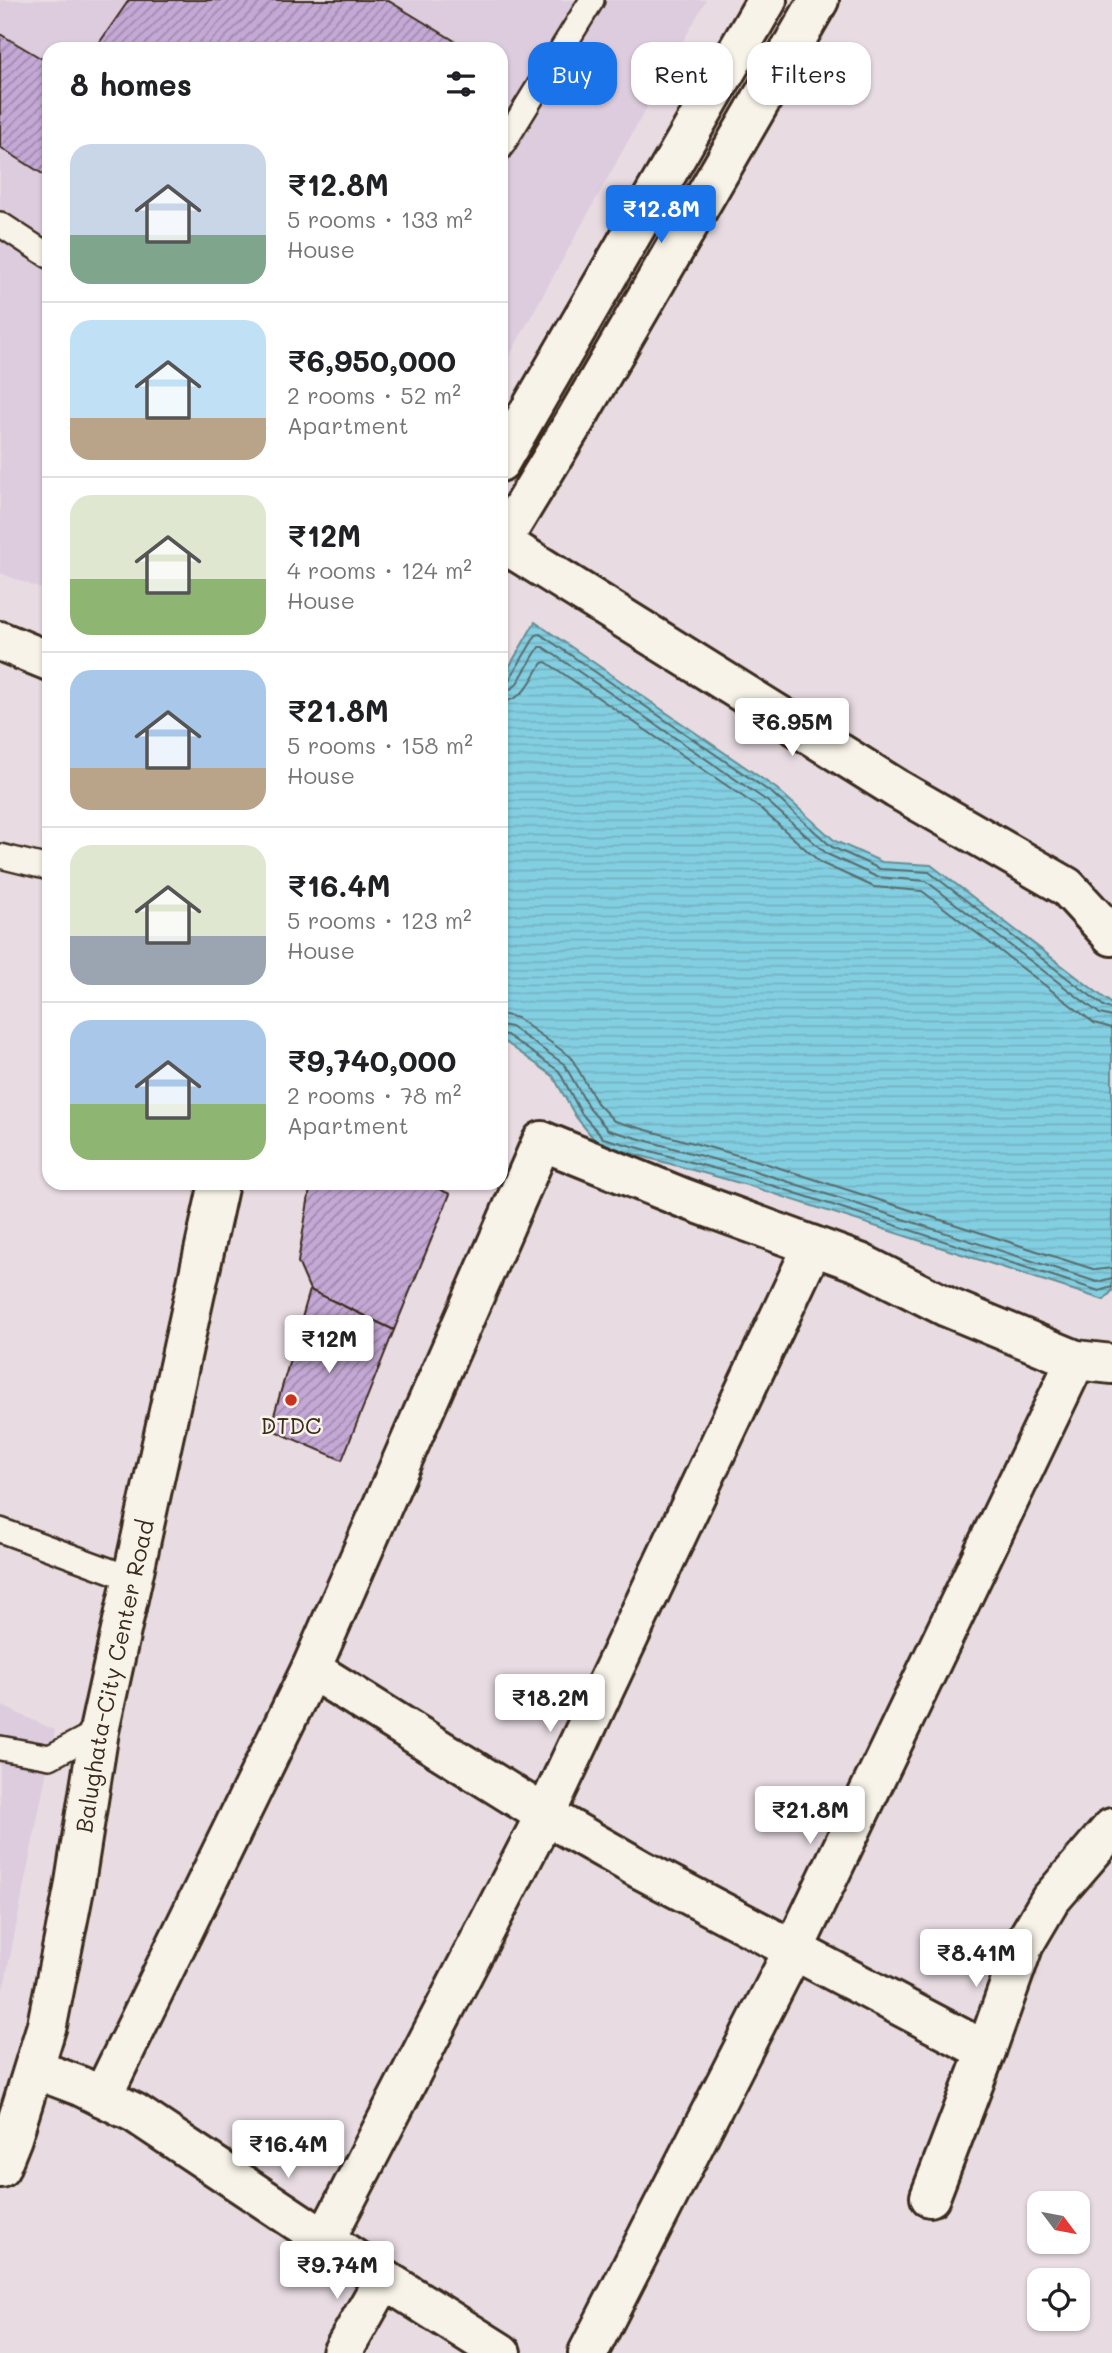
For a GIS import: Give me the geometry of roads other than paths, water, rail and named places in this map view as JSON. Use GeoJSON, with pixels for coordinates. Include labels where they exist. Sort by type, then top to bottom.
{"type":"FeatureCollection","features":[{"type":"Feature","properties":{"kind":"street"},"geometry":{"type":"LineString","coordinates":[[508,447],[767,0]]}},
{"type":"Feature","properties":{"kind":"street"},"geometry":{"type":"LineString","coordinates":[[508,531],[576,419],[819,0]]}},
{"type":"Feature","properties":{"kind":"street"},"geometry":{"type":"LineString","coordinates":[[508,546],[897,789],[1067,887],[1112,936]]}},
{"type":"Feature","properties":{"kind":"street"},"geometry":{"type":"LineString","coordinates":[[0,641],[42,658]]}},
{"type":"Feature","properties":{"kind":"street"},"geometry":{"type":"LineString","coordinates":[[102,2097],[311,1669],[542,1141],[683,1198],[860,1263],[947,1307],[1094,1362],[588,2353]]}},
{"type":"Feature","properties":{"kind":"street","name":"Balughata-City Center Road"},"geometry":{"type":"LineString","coordinates":[[0,2168],[47,2025],[74,1889],[99,1731],[217,1190]]}},
{"type":"Feature","properties":{"kind":"street"},"geometry":{"type":"LineString","coordinates":[[325,2240],[545,1815],[813,1246]]}},
{"type":"Feature","properties":{"kind":"street"},"geometry":{"type":"LineString","coordinates":[[311,1669],[545,1815],[793,1951],[986,2051]]}},
{"type":"Feature","properties":{"kind":"street"},"geometry":{"type":"LineString","coordinates":[[930,2197],[1024,1944],[1050,1900],[1112,1828]]}},
{"type":"Feature","properties":{"kind":"street"},"geometry":{"type":"LineString","coordinates":[[43,2072],[135,2113],[500,2353]]}},
{"type":"Feature","properties":{"kind":"street"},"geometry":{"type":"LineString","coordinates":[[342,2353],[384,2279]]}},
{"type":"Feature","properties":{"kind":"lane"},"geometry":{"type":"LineString","coordinates":[[508,136],[592,0]]}},
{"type":"Feature","properties":{"kind":"lane"},"geometry":{"type":"LineString","coordinates":[[0,224],[42,251]]}},
{"type":"Feature","properties":{"kind":"lane"},"geometry":{"type":"LineString","coordinates":[[0,856],[42,866]]}},
{"type":"Feature","properties":{"kind":"lane"},"geometry":{"type":"LineString","coordinates":[[0,1530],[133,1578]]}},
{"type":"Feature","properties":{"kind":"lane"},"geometry":{"type":"LineString","coordinates":[[0,1748],[50,1757],[99,1731]]}},
{"type":"Feature","properties":{"kind":"water"},"geometry":{"type":"Polygon","coordinates":[[[535,622],[777,789],[835,841],[882,862],[931,865],[1112,1004],[1112,1291],[1104,1300],[747,1185],[598,1144],[576,1117],[553,1076],[508,1044],[508,669],[535,622]]]}},
{"type":"Feature","properties":{"kind":"place","name":"DTDC"},"geometry":{"type":"Point","coordinates":[291,1400]}}]}
